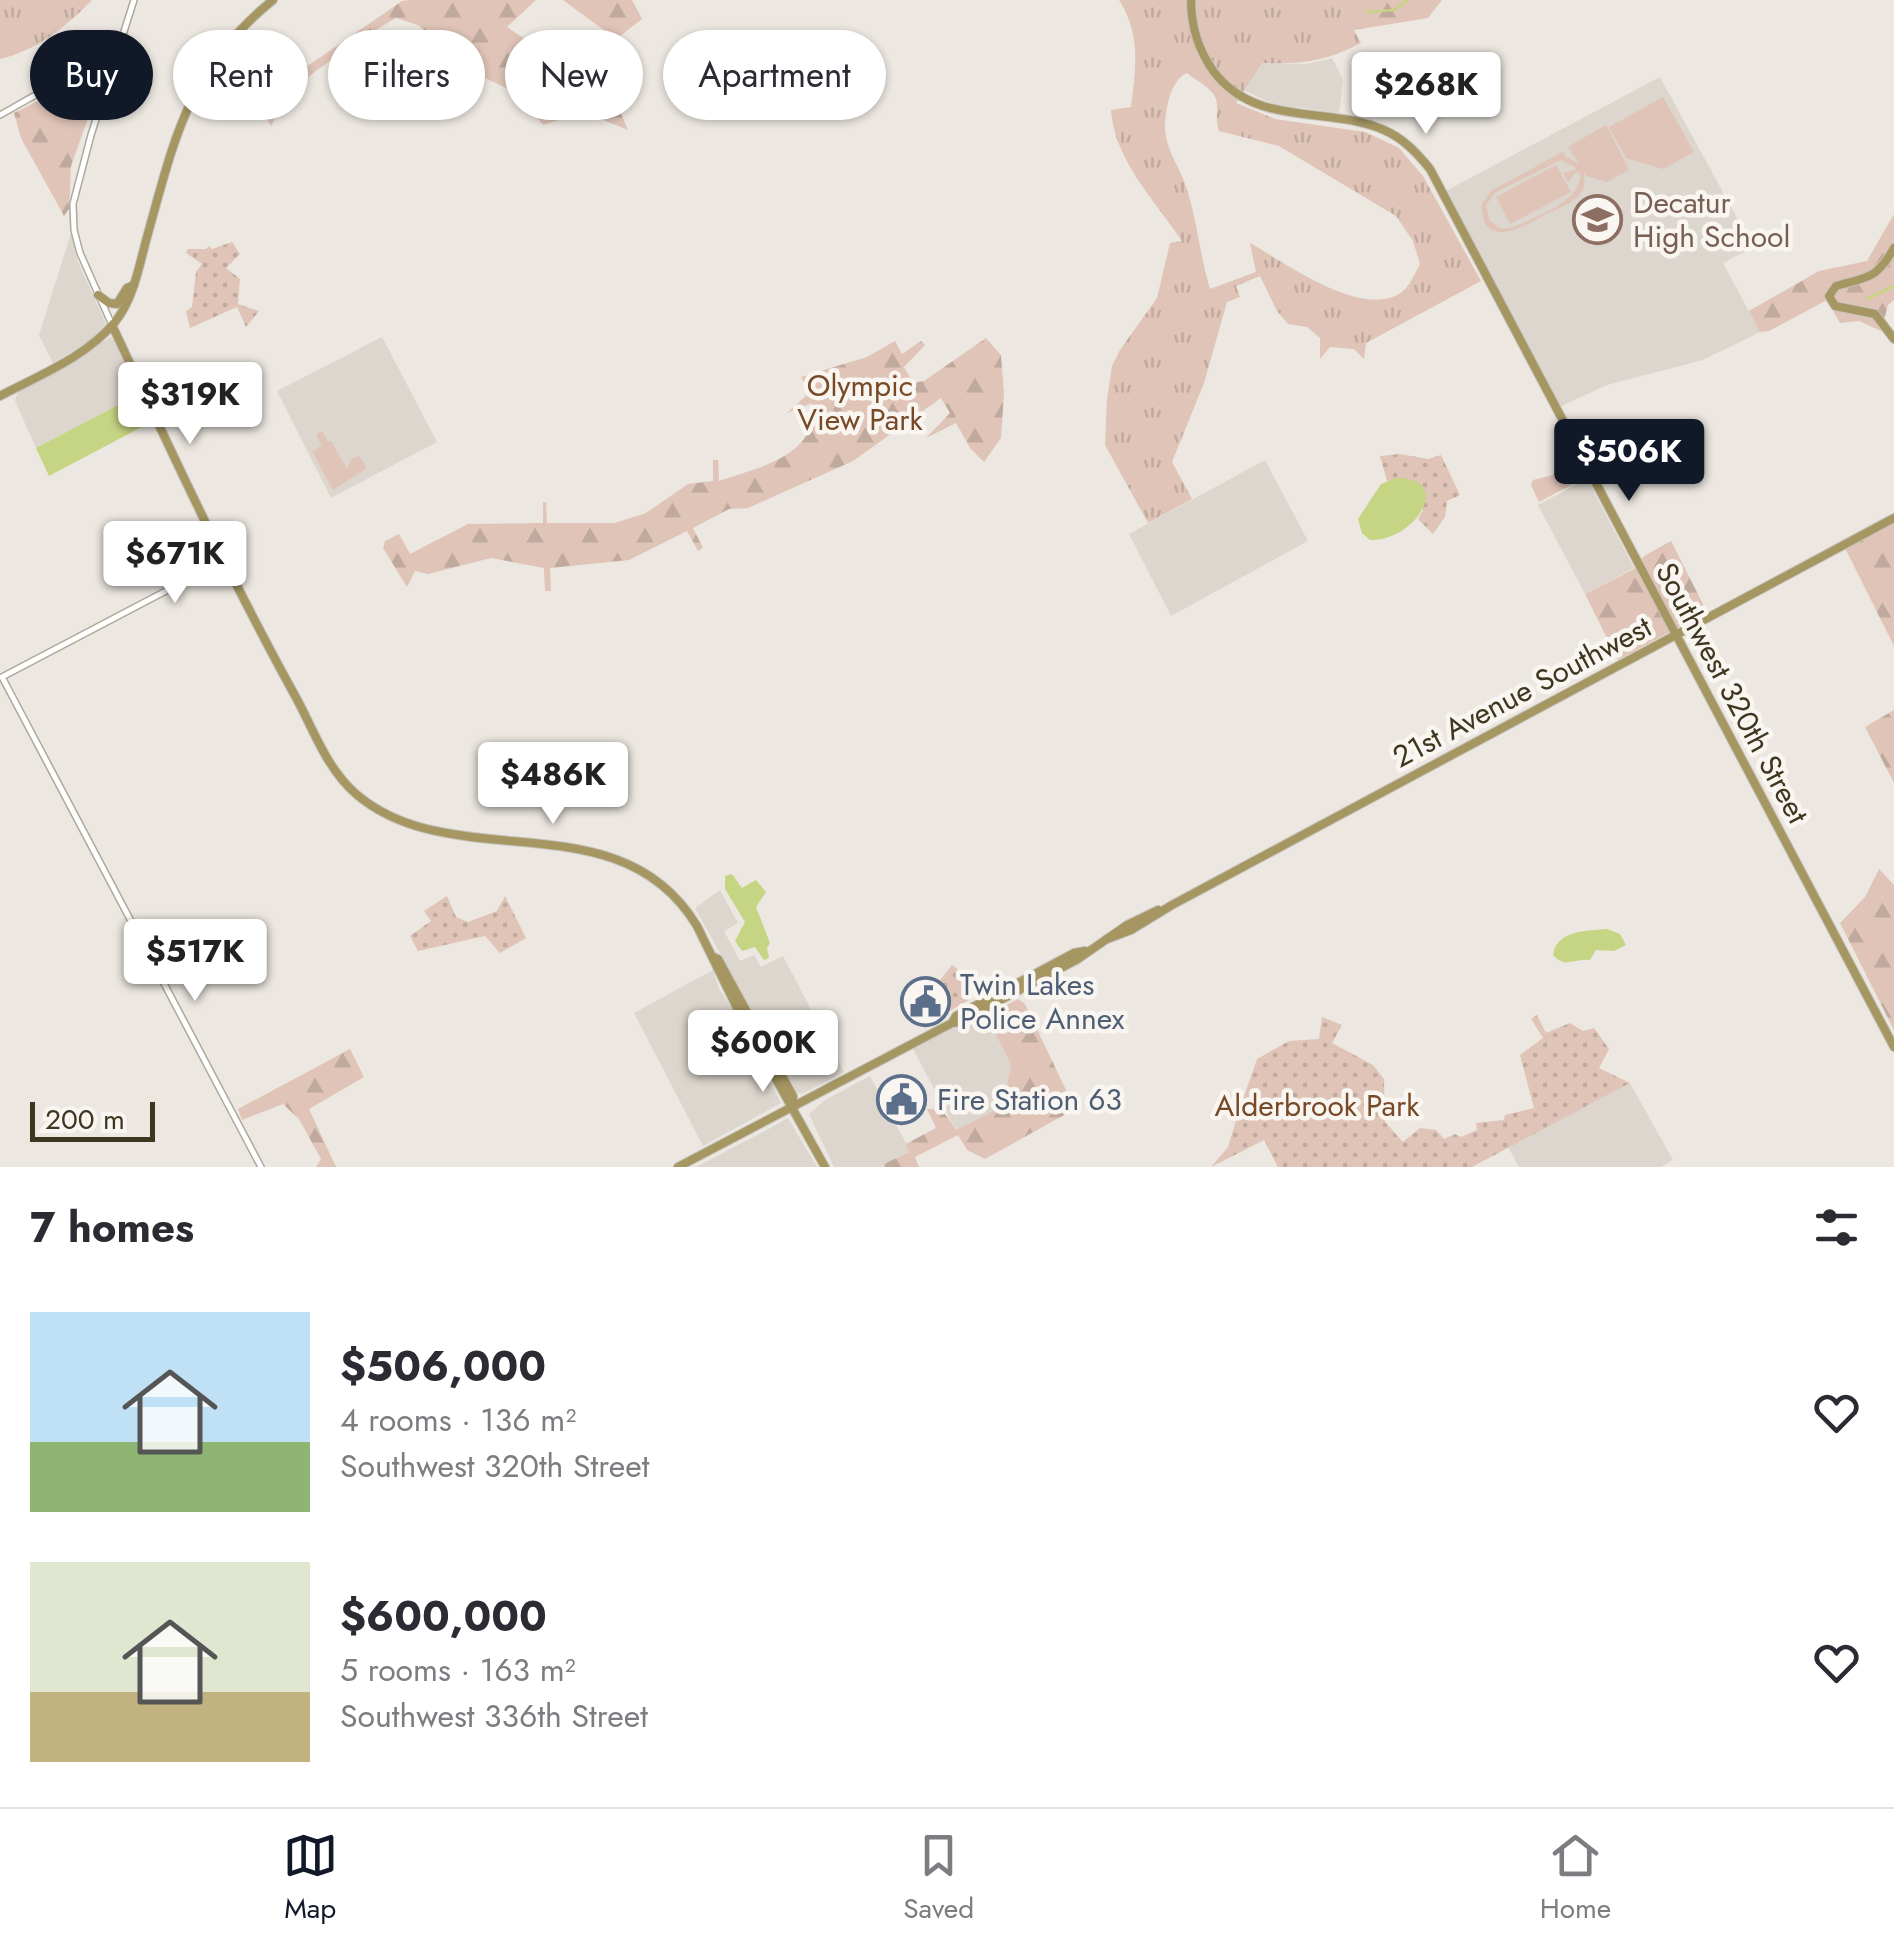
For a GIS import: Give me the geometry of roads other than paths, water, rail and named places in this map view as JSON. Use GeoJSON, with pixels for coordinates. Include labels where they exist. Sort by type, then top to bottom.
{"type":"FeatureCollection","features":[{"type":"Feature","properties":{"kind":"main road"},"geometry":{"type":"LineString","coordinates":[[3,394],[75,356],[112,326],[134,285],[186,106],[220,50],[273,0]]}},
{"type":"Feature","properties":{"kind":"main road","name":"Southwest 320th Street"},"geometry":{"type":"LineString","coordinates":[[1191,0],[1192,24],[1202,54],[1218,78],[1238,96],[1272,110],[1381,129],[1407,144],[1426,164],[1894,1046]]}},
{"type":"Feature","properties":{"kind":"main road"},"geometry":{"type":"LineString","coordinates":[[1894,248],[1876,273],[1862,281],[1836,286],[1829,296],[1835,306],[1875,314],[1894,338]]}},
{"type":"Feature","properties":{"kind":"main road"},"geometry":{"type":"LineString","coordinates":[[98,294],[109,304],[117,304],[127,288],[134,285]]}},
{"type":"Feature","properties":{"kind":"main road"},"geometry":{"type":"LineString","coordinates":[[112,326],[222,561],[338,776],[368,803],[418,826],[588,851],[635,866],[659,880],[690,914],[712,962],[825,1167]]}},
{"type":"Feature","properties":{"kind":"main road","name":"21st Avenue Southwest"},"geometry":{"type":"LineString","coordinates":[[678,1167],[952,1023],[956,1016],[1074,953],[1131,930],[1172,904],[1894,518]]}},
{"type":"Feature","properties":{"kind":"main road"},"geometry":{"type":"LineString","coordinates":[[713,957],[718,959],[794,1096],[793,1107]]}},
{"type":"Feature","properties":{"kind":"main road"},"geometry":{"type":"LineString","coordinates":[[742,1018],[757,1031]]}},
{"type":"Feature","properties":{"kind":"street"},"geometry":{"type":"LineString","coordinates":[[124,30],[134,0]]}},
{"type":"Feature","properties":{"kind":"street"},"geometry":{"type":"LineString","coordinates":[[0,115],[30,100]]}},
{"type":"Feature","properties":{"kind":"street"},"geometry":{"type":"LineString","coordinates":[[96,120],[75,191],[74,230],[112,326]]}},
{"type":"Feature","properties":{"kind":"street"},"geometry":{"type":"LineString","coordinates":[[222,561],[2,677],[261,1167]]}},
{"type":"Feature","properties":{"kind":"waterway"},"geometry":{"type":"LineString","coordinates":[[1366,12],[1394,10],[1408,0]]}},
{"type":"Feature","properties":{"kind":"waterway"},"geometry":{"type":"LineString","coordinates":[[1867,299],[1894,286]]}},
{"type":"Feature","properties":{"kind":"place","name":"Decatur High School"},"geometry":{"type":"Point","coordinates":[1598,220]}},
{"type":"Feature","properties":{"kind":"place","name":"Twin Lakes Police Annex"},"geometry":{"type":"Point","coordinates":[925,1002]}},
{"type":"Feature","properties":{"kind":"place","name":"Fire Station 63"},"geometry":{"type":"Point","coordinates":[902,1100]}},
{"type":"Feature","properties":{"kind":"park label","name":"Olympic View Park"},"geometry":{"type":"Point","coordinates":[860,403]}},
{"type":"Feature","properties":{"kind":"park label","name":"Alderbrook Park"},"geometry":{"type":"Point","coordinates":[1317,1106]}}]}
